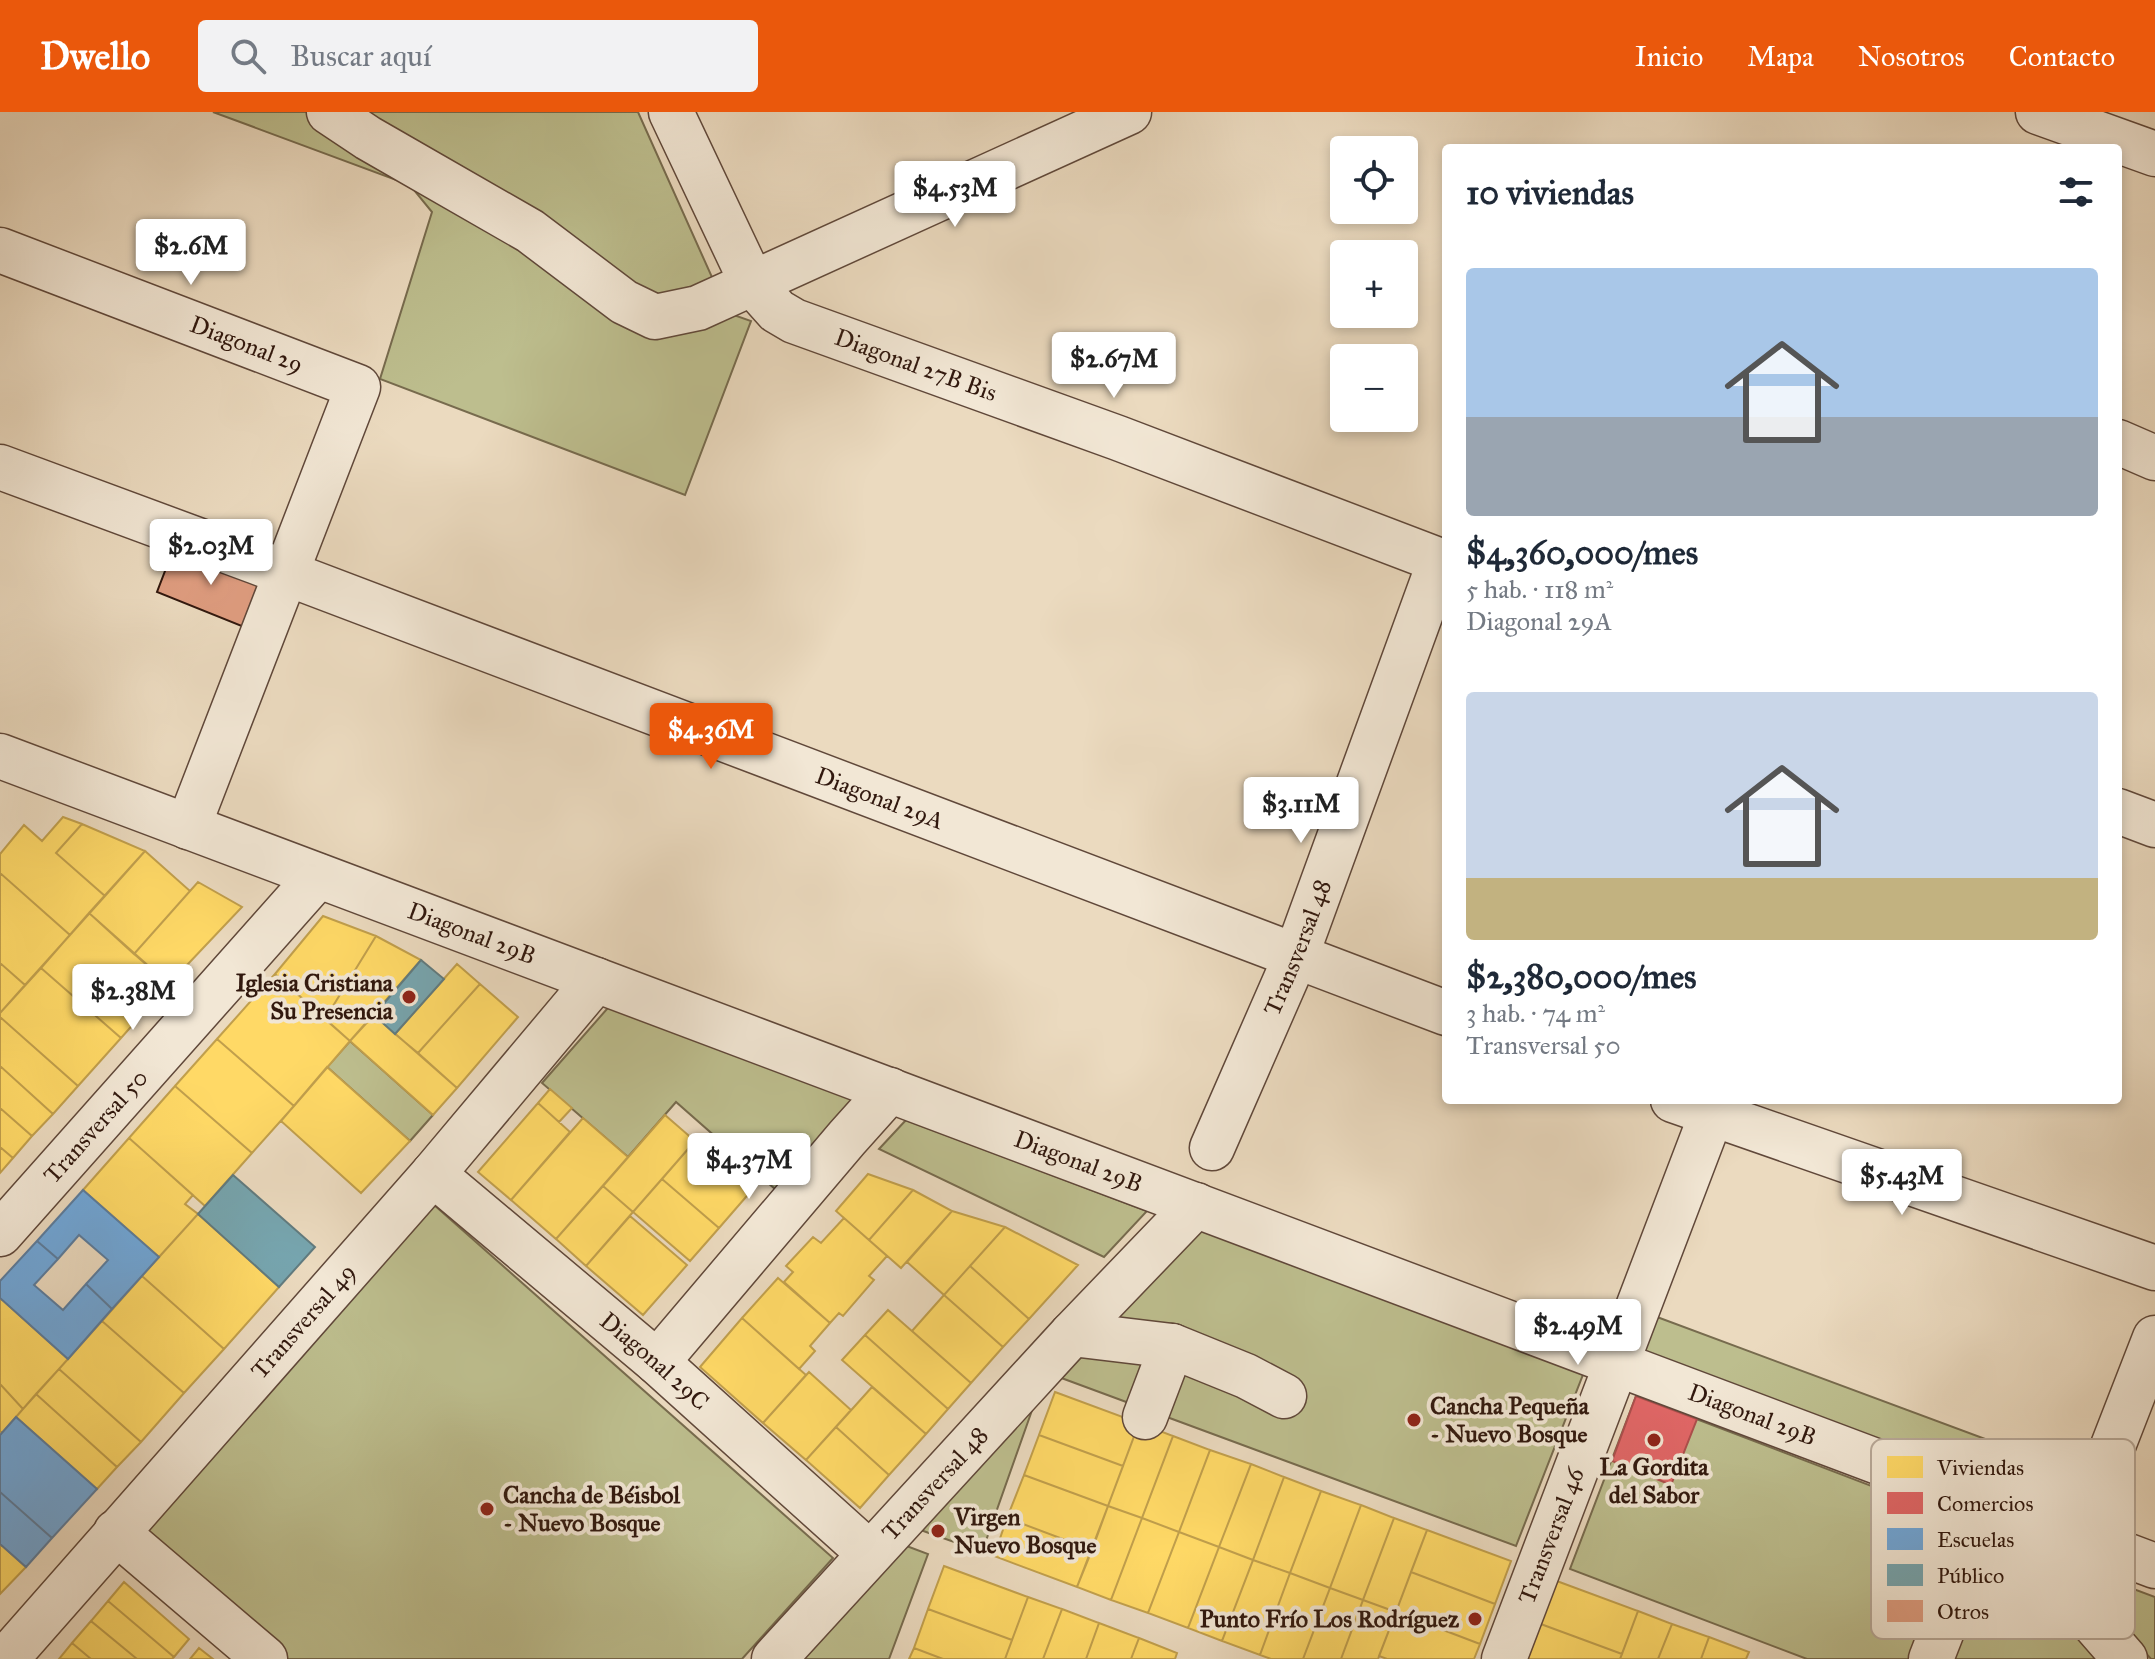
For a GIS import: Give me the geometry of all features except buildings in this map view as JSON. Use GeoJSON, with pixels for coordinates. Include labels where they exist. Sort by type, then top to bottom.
{"type":"FeatureCollection","features":[{"type":"Feature","properties":{"kind":"street"},"geometry":{"type":"LineString","coordinates":[[329,112],[368,138],[530,231],[624,302],[655,317],[698,308],[1129,112]]}},
{"type":"Feature","properties":{"kind":"street","name":"Diagonal 27B Bis"},"geometry":{"type":"LineString","coordinates":[[671,112],[752,283],[777,311],[814,329],[1118,438],[1442,562]]}},
{"type":"Feature","properties":{"kind":"street"},"geometry":{"type":"LineString","coordinates":[[2038,112],[2078,138],[2107,144]]}},
{"type":"Feature","properties":{"kind":"street"},"geometry":{"type":"LineString","coordinates":[[2122,147],[2155,154]]}},
{"type":"Feature","properties":{"kind":"street","name":"Diagonal 29"},"geometry":{"type":"LineString","coordinates":[[0,250],[358,387],[284,574]]}},
{"type":"Feature","properties":{"kind":"street"},"geometry":{"type":"LineString","coordinates":[[2122,444],[2155,458]]}},
{"type":"Feature","properties":{"kind":"street","name":"Diagonal 29A"},"geometry":{"type":"LineString","coordinates":[[0,467],[1442,1011]]}},
{"type":"Feature","properties":{"kind":"street","name":"Transversal 48"},"geometry":{"type":"LineString","coordinates":[[1212,1148],[1296,956],[1442,565]]}},
{"type":"Feature","properties":{"kind":"street"},"geometry":{"type":"LineString","coordinates":[[188,827],[284,574]]}},
{"type":"Feature","properties":{"kind":"street","name":"Diagonal 29B"},"geometry":{"type":"LineString","coordinates":[[7,770],[188,827],[1871,1460]]}},
{"type":"Feature","properties":{"kind":"street"},"geometry":{"type":"LineString","coordinates":[[2122,813],[2155,825]]}},
{"type":"Feature","properties":{"kind":"street","name":"Transversal 50"},"geometry":{"type":"LineString","coordinates":[[0,1234],[318,876]]}},
{"type":"Feature","properties":{"kind":"street","name":"Transversal 49"},"geometry":{"type":"LineString","coordinates":[[6,1659],[433,1174],[596,980]]}},
{"type":"Feature","properties":{"kind":"street"},"geometry":{"type":"LineString","coordinates":[[657,1362],[890,1090]]}},
{"type":"Feature","properties":{"kind":"street"},"geometry":{"type":"LineString","coordinates":[[1701,1105],[2155,1268]]}},
{"type":"Feature","properties":{"kind":"street","name":"Transversal 46"},"geometry":{"type":"LineString","coordinates":[[1504,1659],[1616,1363],[1701,1105]]}},
{"type":"Feature","properties":{"kind":"street","name":"Diagonal 29C"},"geometry":{"type":"LineString","coordinates":[[433,1174],[657,1362],[869,1553]]}},
{"type":"Feature","properties":{"kind":"street","name":"Transversal 48"},"geometry":{"type":"LineString","coordinates":[[774,1659],[1072,1334],[1196,1205]]}},
{"type":"Feature","properties":{"kind":"street"},"geometry":{"type":"LineString","coordinates":[[1072,1334],[1172,1346],[1246,1376],[1284,1396]]}},
{"type":"Feature","properties":{"kind":"street"},"geometry":{"type":"LineString","coordinates":[[2116,1439],[2155,1338]]}},
{"type":"Feature","properties":{"kind":"street"},"geometry":{"type":"LineString","coordinates":[[1145,1417],[1172,1346]]}},
{"type":"Feature","properties":{"kind":"street"},"geometry":{"type":"LineString","coordinates":[[116,1532],[265,1659]]}},
{"type":"Feature","properties":{"kind":"street","name":"Diagonal 29B"},"geometry":{"type":"LineString","coordinates":[[2135,1558],[2155,1566]]}},
{"type":"Feature","properties":{"kind":"street"},"geometry":{"type":"LineString","coordinates":[[1931,1659],[1939,1639]]}},
{"type":"Feature","properties":{"kind":"street"},"geometry":{"type":"LineString","coordinates":[[2108,1639],[2125,1659]]}},
{"type":"Feature","properties":{"kind":"green space"},"geometry":{"type":"Polygon","coordinates":[[[213,112],[638,112],[728,313],[751,321],[685,495],[380,379],[432,212],[410,185],[213,112]]]}},
{"type":"Feature","properties":{"kind":"green space"},"geometry":{"type":"Polygon","coordinates":[[[614,1001],[858,1094],[775,1189],[676,1102],[628,1157],[542,1083],[614,1001]]]}},
{"type":"Feature","properties":{"kind":"green space"},"geometry":{"type":"Polygon","coordinates":[[[350,1041],[433,1115],[410,1141],[327,1067],[350,1041]]]}},
{"type":"Feature","properties":{"kind":"green space"},"geometry":{"type":"Polygon","coordinates":[[[906,1120],[1147,1211],[1104,1257],[879,1149],[906,1120]]]}},
{"type":"Feature","properties":{"kind":"green space","name":"Cancha de Béisbol - Nuevo Bosque"},"geometry":{"type":"Polygon","coordinates":[[[433,1204],[833,1558],[742,1659],[286,1659],[141,1531],[433,1204]]]}},
{"type":"Feature","properties":{"kind":"green space"},"geometry":{"type":"Polygon","coordinates":[[[1195,1224],[1584,1372],[1516,1546],[1056,1376],[1195,1224]]]}},
{"type":"Feature","properties":{"kind":"green space"},"geometry":{"type":"Polygon","coordinates":[[[1649,1314],[1985,1439],[1871,1439],[1871,1444],[1655,1365],[1639,1348],[1649,1314]]]}},
{"type":"Feature","properties":{"kind":"green space"},"geometry":{"type":"Polygon","coordinates":[[[1636,1396],[1871,1486],[1871,1639],[1927,1639],[1919,1659],[1807,1659],[1570,1569],[1636,1396]]]}},
{"type":"Feature","properties":{"kind":"green space"},"geometry":{"type":"Polygon","coordinates":[[[1036,1399],[982,1552],[915,1528],[1036,1399]]]}},
{"type":"Feature","properties":{"kind":"green space"},"geometry":{"type":"Polygon","coordinates":[[[896,1542],[928,1554],[889,1659],[803,1659],[896,1542]]]}},
{"type":"Feature","properties":{"kind":"green space"},"geometry":{"type":"Polygon","coordinates":[[[2135,1590],[2155,1597],[2155,1659],[2151,1659],[2133,1639],[2135,1590]]]}},
{"type":"Feature","properties":{"kind":"green space"},"geometry":{"type":"Polygon","coordinates":[[[1958,1639],[2084,1639],[2101,1659],[1950,1659],[1958,1639]]]}},
{"type":"Feature","properties":{"kind":"place","name":"Iglesia Cristiana Su Presencia"},"geometry":{"type":"Point","coordinates":[409,997]}},
{"type":"Feature","properties":{"kind":"place","name":"Cancha Pequeña - Nuevo Bosque"},"geometry":{"type":"Point","coordinates":[1414,1420]}},
{"type":"Feature","properties":{"kind":"place","name":"La Gordita del Sabor"},"geometry":{"type":"Point","coordinates":[1654,1440]}},
{"type":"Feature","properties":{"kind":"place","name":"Cancha de Béisbol - Nuevo Bosque"},"geometry":{"type":"Point","coordinates":[487,1509]}},
{"type":"Feature","properties":{"kind":"place","name":"Virgen Nuevo Bosque"},"geometry":{"type":"Point","coordinates":[938,1531]}},
{"type":"Feature","properties":{"kind":"place","name":"Punto Frío Los Rodríguez"},"geometry":{"type":"Point","coordinates":[1475,1619]}}]}
